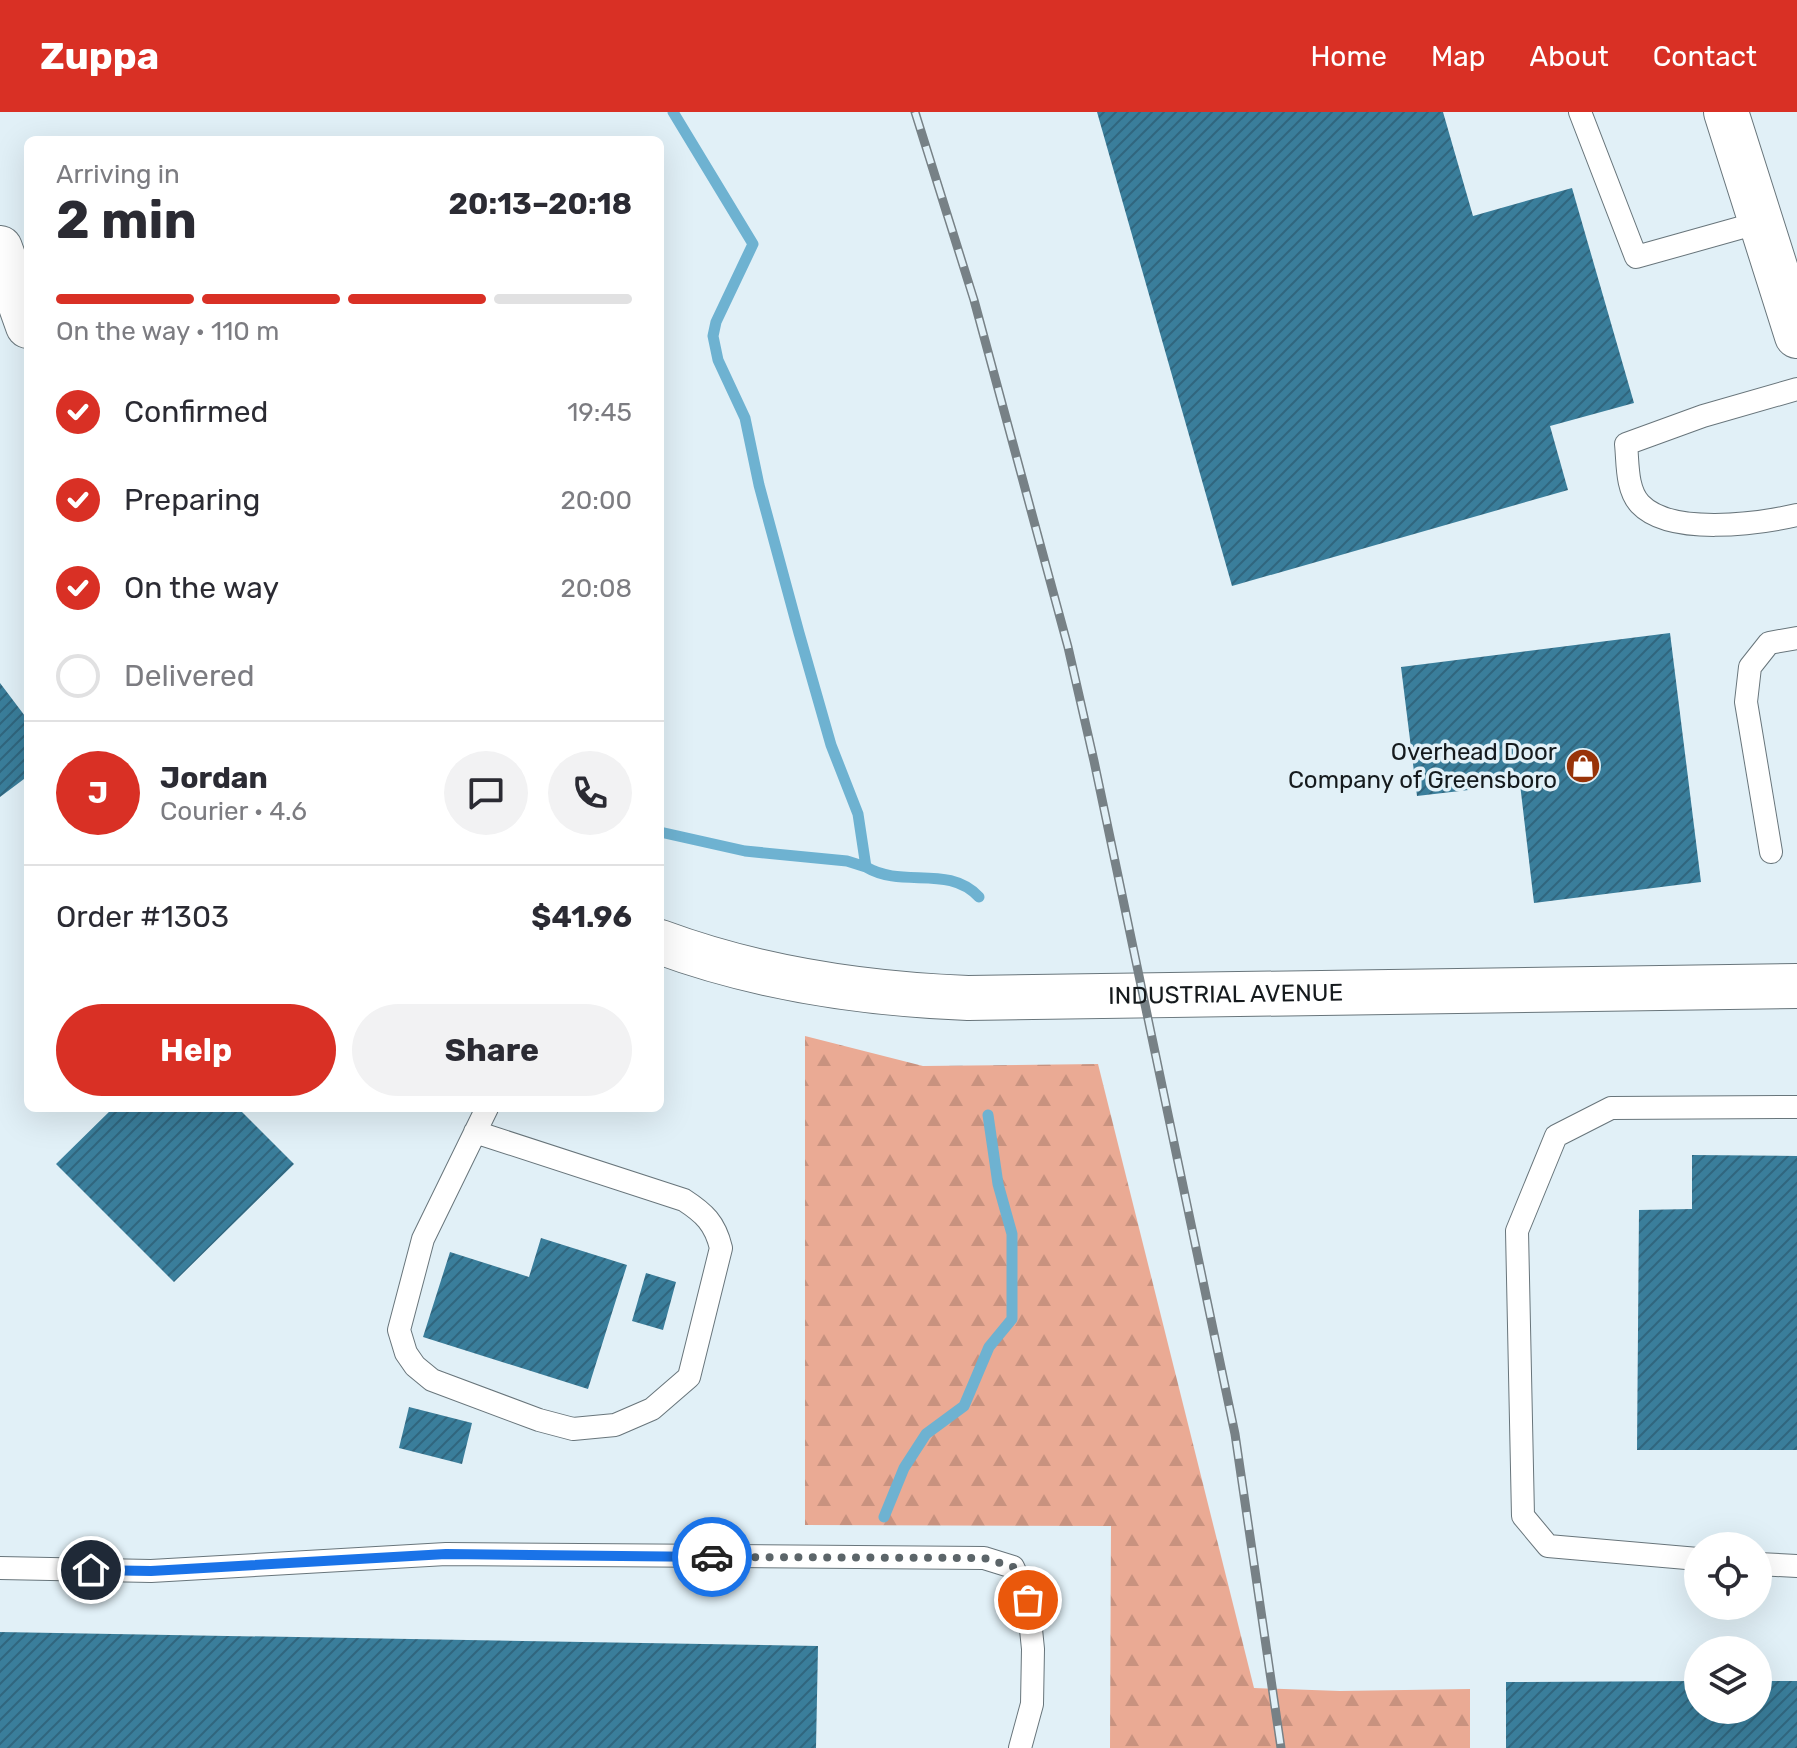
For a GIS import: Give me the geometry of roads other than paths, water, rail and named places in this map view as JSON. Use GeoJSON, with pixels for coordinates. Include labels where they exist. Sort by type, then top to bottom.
{"type":"FeatureCollection","features":[{"type":"Feature","properties":{"kind":"main road"},"geometry":{"type":"LineString","coordinates":[[1726,112],[1795,322]]}},
{"type":"Feature","properties":{"kind":"main road"},"geometry":{"type":"LineString","coordinates":[[0,248],[24,315]]}},
{"type":"Feature","properties":{"kind":"main road","name":"INDUSTRIAL AVENUE"},"geometry":{"type":"LineString","coordinates":[[664,943],[764,973],[825,986],[910,995],[1101,998],[1797,986]]}},
{"type":"Feature","properties":{"kind":"lane"},"geometry":{"type":"LineString","coordinates":[[1580,112],[1636,257],[1761,222]]}},
{"type":"Feature","properties":{"kind":"lane"},"geometry":{"type":"LineString","coordinates":[[1797,389],[1703,416],[1626,444],[1629,479],[1638,503],[1656,515],[1677,522],[1725,524],[1764,523],[1797,515]]}},
{"type":"Feature","properties":{"kind":"lane"},"geometry":{"type":"LineString","coordinates":[[1771,852],[1746,702],[1750,667],[1769,643],[1797,638]]}},
{"type":"Feature","properties":{"kind":"lane"},"geometry":{"type":"LineString","coordinates":[[1684,1558],[1548,1546],[1523,1516],[1517,1231],[1556,1136],[1611,1108],[1797,1107]]}},
{"type":"Feature","properties":{"kind":"lane"},"geometry":{"type":"LineString","coordinates":[[475,1132],[684,1200],[705,1214],[717,1232],[721,1248],[689,1377],[652,1409],[615,1425],[573,1429],[539,1420],[432,1380],[415,1366],[406,1353],[399,1330],[423,1239],[475,1132],[485,1112]]}},
{"type":"Feature","properties":{"kind":"lane"},"geometry":{"type":"LineString","coordinates":[[0,1568],[151,1571],[446,1554],[984,1558],[1013,1567],[1028,1600],[1033,1649],[1032,1704],[1020,1748]]}},
{"type":"Feature","properties":{"kind":"lane"},"geometry":{"type":"LineString","coordinates":[[1772,1565],[1797,1566]]}},
{"type":"Feature","properties":{"kind":"waterway"},"geometry":{"type":"LineString","coordinates":[[673,112],[753,244],[716,322],[713,336],[718,360],[745,418],[759,485],[799,633],[831,745],[858,814],[866,867],[895,876],[953,881],[979,897]]}},
{"type":"Feature","properties":{"kind":"waterway"},"geometry":{"type":"LineString","coordinates":[[664,833],[745,851],[847,861],[866,867]]}},
{"type":"Feature","properties":{"kind":"waterway"},"geometry":{"type":"LineString","coordinates":[[884,1517],[904,1468],[926,1434],[964,1406],[989,1347],[1012,1319],[1012,1234],[998,1184],[988,1115]]}},
{"type":"Feature","properties":{"kind":"railway"},"geometry":{"type":"LineString","coordinates":[[915,112],[974,300],[1068,647],[1094,761],[1235,1434],[1281,1748]]}},
{"type":"Feature","properties":{"kind":"place","name":"Overhead Door Company of Greensboro"},"geometry":{"type":"Point","coordinates":[1583,766]}}]}
